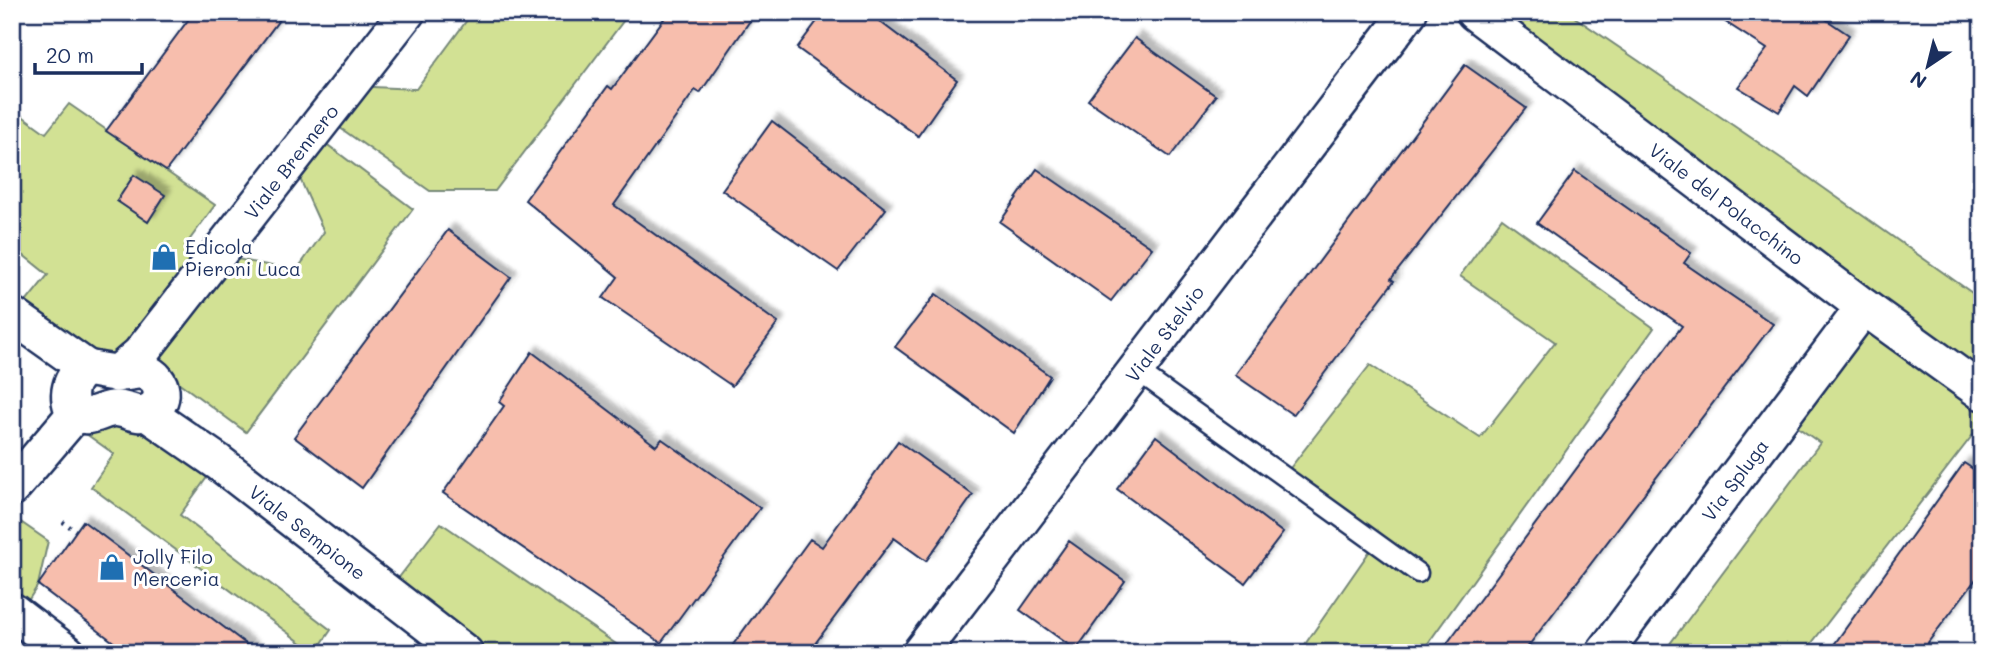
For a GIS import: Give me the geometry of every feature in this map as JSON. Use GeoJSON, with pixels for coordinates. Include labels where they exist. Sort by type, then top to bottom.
{"type":"FeatureCollection","features":[{"type":"Feature","properties":{"kind":"street","name":"Viale Brennero"},"geometry":{"type":"LineString","coordinates":[[75,414],[69,404],[71,385],[77,373],[102,371],[140,354],[407,12]]}},
{"type":"Feature","properties":{"kind":"street","name":"Viale Stelvio"},"geometry":{"type":"LineString","coordinates":[[920,653],[1409,12]]}},
{"type":"Feature","properties":{"kind":"street","name":"Viale del Polacchino"},"geometry":{"type":"LineString","coordinates":[[1474,12],[1864,307],[1982,392]]}},
{"type":"Feature","properties":{"kind":"street","name":"Via Spluga"},"geometry":{"type":"LineString","coordinates":[[1604,653],[1864,307]]}},
{"type":"Feature","properties":{"kind":"street"},"geometry":{"type":"LineString","coordinates":[[12,315],[102,371],[142,370],[154,376],[163,390],[160,399],[147,413],[135,415],[125,410],[111,409],[91,416],[75,414],[12,488]]}},
{"type":"Feature","properties":{"kind":"street","name":"Viale Sempione"},"geometry":{"type":"LineString","coordinates":[[147,413],[218,462],[465,653]]}},
{"type":"Feature","properties":{"kind":"street"},"geometry":{"type":"LineString","coordinates":[[12,611],[67,653]]}},
{"type":"Feature","properties":{"kind":"lane"},"geometry":{"type":"LineString","coordinates":[[1136,370],[1418,573]]}},
{"type":"Feature","properties":{"kind":"path"},"geometry":{"type":"LineString","coordinates":[[63,522],[76,531]]}},
{"type":"Feature","properties":{"kind":"green space"},"geometry":{"type":"Polygon","coordinates":[[[473,12],[630,12],[495,191],[430,191],[326,118],[351,86],[416,89],[473,12]]]}},
{"type":"Feature","properties":{"kind":"green space"},"geometry":{"type":"Polygon","coordinates":[[[1474,12],[1567,12],[1982,300],[1982,423],[1804,653],[1663,653],[1820,443],[1782,416],[1864,307],[1474,12]]]}},
{"type":"Feature","properties":{"kind":"green space"},"geometry":{"type":"Polygon","coordinates":[[[69,104],[215,205],[185,246],[209,265],[218,255],[296,271],[324,232],[292,161],[313,134],[413,209],[246,432],[140,354],[117,374],[14,317],[48,275],[12,246],[12,122],[18,113],[46,133],[69,104]]]}},
{"type":"Feature","properties":{"kind":"green space"},"geometry":{"type":"Polygon","coordinates":[[[1502,218],[1654,328],[1421,653],[1299,653],[1376,542],[1284,476],[1370,365],[1480,438],[1555,342],[1460,276],[1502,218]]]}},
{"type":"Feature","properties":{"kind":"green space"},"geometry":{"type":"Polygon","coordinates":[[[147,413],[218,462],[180,515],[331,630],[315,653],[91,487],[114,454],[68,421],[147,413]]]}},
{"type":"Feature","properties":{"kind":"green space"},"geometry":{"type":"Polygon","coordinates":[[[12,516],[48,541],[38,585],[19,615],[12,611],[12,516]]]}},
{"type":"Feature","properties":{"kind":"green space"},"geometry":{"type":"Polygon","coordinates":[[[441,523],[629,653],[465,653],[387,593],[441,523]]]}},
{"type":"Feature","properties":{"kind":"building"},"geometry":{"type":"Polygon","coordinates":[[[194,12],[285,12],[166,171],[106,131],[194,12]]]}},
{"type":"Feature","properties":{"kind":"building"},"geometry":{"type":"Polygon","coordinates":[[[669,12],[756,12],[700,93],[695,90],[614,205],[778,323],[732,386],[603,298],[618,277],[525,200],[608,86],[612,89],[669,12]]]}},
{"type":"Feature","properties":{"kind":"building"},"geometry":{"type":"Polygon","coordinates":[[[824,12],[867,12],[957,80],[918,136],[797,48],[824,12]]]}},
{"type":"Feature","properties":{"kind":"building"},"geometry":{"type":"Polygon","coordinates":[[[1710,12],[1815,12],[1849,35],[1808,96],[1795,86],[1779,112],[1738,87],[1767,49],[1710,12]]]}},
{"type":"Feature","properties":{"kind":"building"},"geometry":{"type":"Polygon","coordinates":[[[1135,38],[1216,96],[1170,157],[1088,100],[1135,38]]]}},
{"type":"Feature","properties":{"kind":"building"},"geometry":{"type":"Polygon","coordinates":[[[1465,65],[1526,108],[1391,279],[1394,281],[1293,415],[1235,375],[1465,65]]]}},
{"type":"Feature","properties":{"kind":"building"},"geometry":{"type":"Polygon","coordinates":[[[772,121],[886,209],[838,271],[722,190],[772,121]]]}},
{"type":"Feature","properties":{"kind":"building"},"geometry":{"type":"Polygon","coordinates":[[[1037,169],[1152,248],[1111,301],[1000,222],[1037,169]]]}},
{"type":"Feature","properties":{"kind":"building"},"geometry":{"type":"Polygon","coordinates":[[[1575,171],[1691,253],[1684,263],[1773,324],[1523,653],[1440,653],[1682,326],[1537,223],[1575,171]]]}},
{"type":"Feature","properties":{"kind":"building"},"geometry":{"type":"Polygon","coordinates":[[[134,175],[165,195],[148,222],[117,201],[134,175]]]}},
{"type":"Feature","properties":{"kind":"building"},"geometry":{"type":"Polygon","coordinates":[[[448,230],[511,277],[362,488],[294,437],[448,230]]]}},
{"type":"Feature","properties":{"kind":"building"},"geometry":{"type":"Polygon","coordinates":[[[936,294],[1050,376],[1014,433],[895,347],[936,294]]]}},
{"type":"Feature","properties":{"kind":"building"},"geometry":{"type":"Polygon","coordinates":[[[532,352],[656,446],[662,439],[760,508],[661,643],[443,493],[504,406],[499,402],[532,352]]]}},
{"type":"Feature","properties":{"kind":"building"},"geometry":{"type":"Polygon","coordinates":[[[1156,436],[1283,533],[1245,583],[1117,489],[1156,436]]]}},
{"type":"Feature","properties":{"kind":"building"},"geometry":{"type":"Polygon","coordinates":[[[898,441],[973,495],[926,561],[894,538],[808,653],[727,653],[810,539],[822,547],[898,441]]]}},
{"type":"Feature","properties":{"kind":"building"},"geometry":{"type":"Polygon","coordinates":[[[1964,463],[1982,475],[1982,571],[1920,653],[1828,653],[1964,463]]]}},
{"type":"Feature","properties":{"kind":"building"},"geometry":{"type":"Polygon","coordinates":[[[83,521],[258,653],[128,653],[38,585],[83,521]]]}},
{"type":"Feature","properties":{"kind":"building"},"geometry":{"type":"Polygon","coordinates":[[[1069,541],[1125,581],[1076,650],[1020,610],[1069,541]]]}},
{"type":"Feature","properties":{"kind":"place","name":"Edicola Pieroni Luca"},"geometry":{"type":"Point","coordinates":[164,257]}},
{"type":"Feature","properties":{"kind":"place","name":"Jolly Filo Merceria"},"geometry":{"type":"Point","coordinates":[112,567]}}]}
